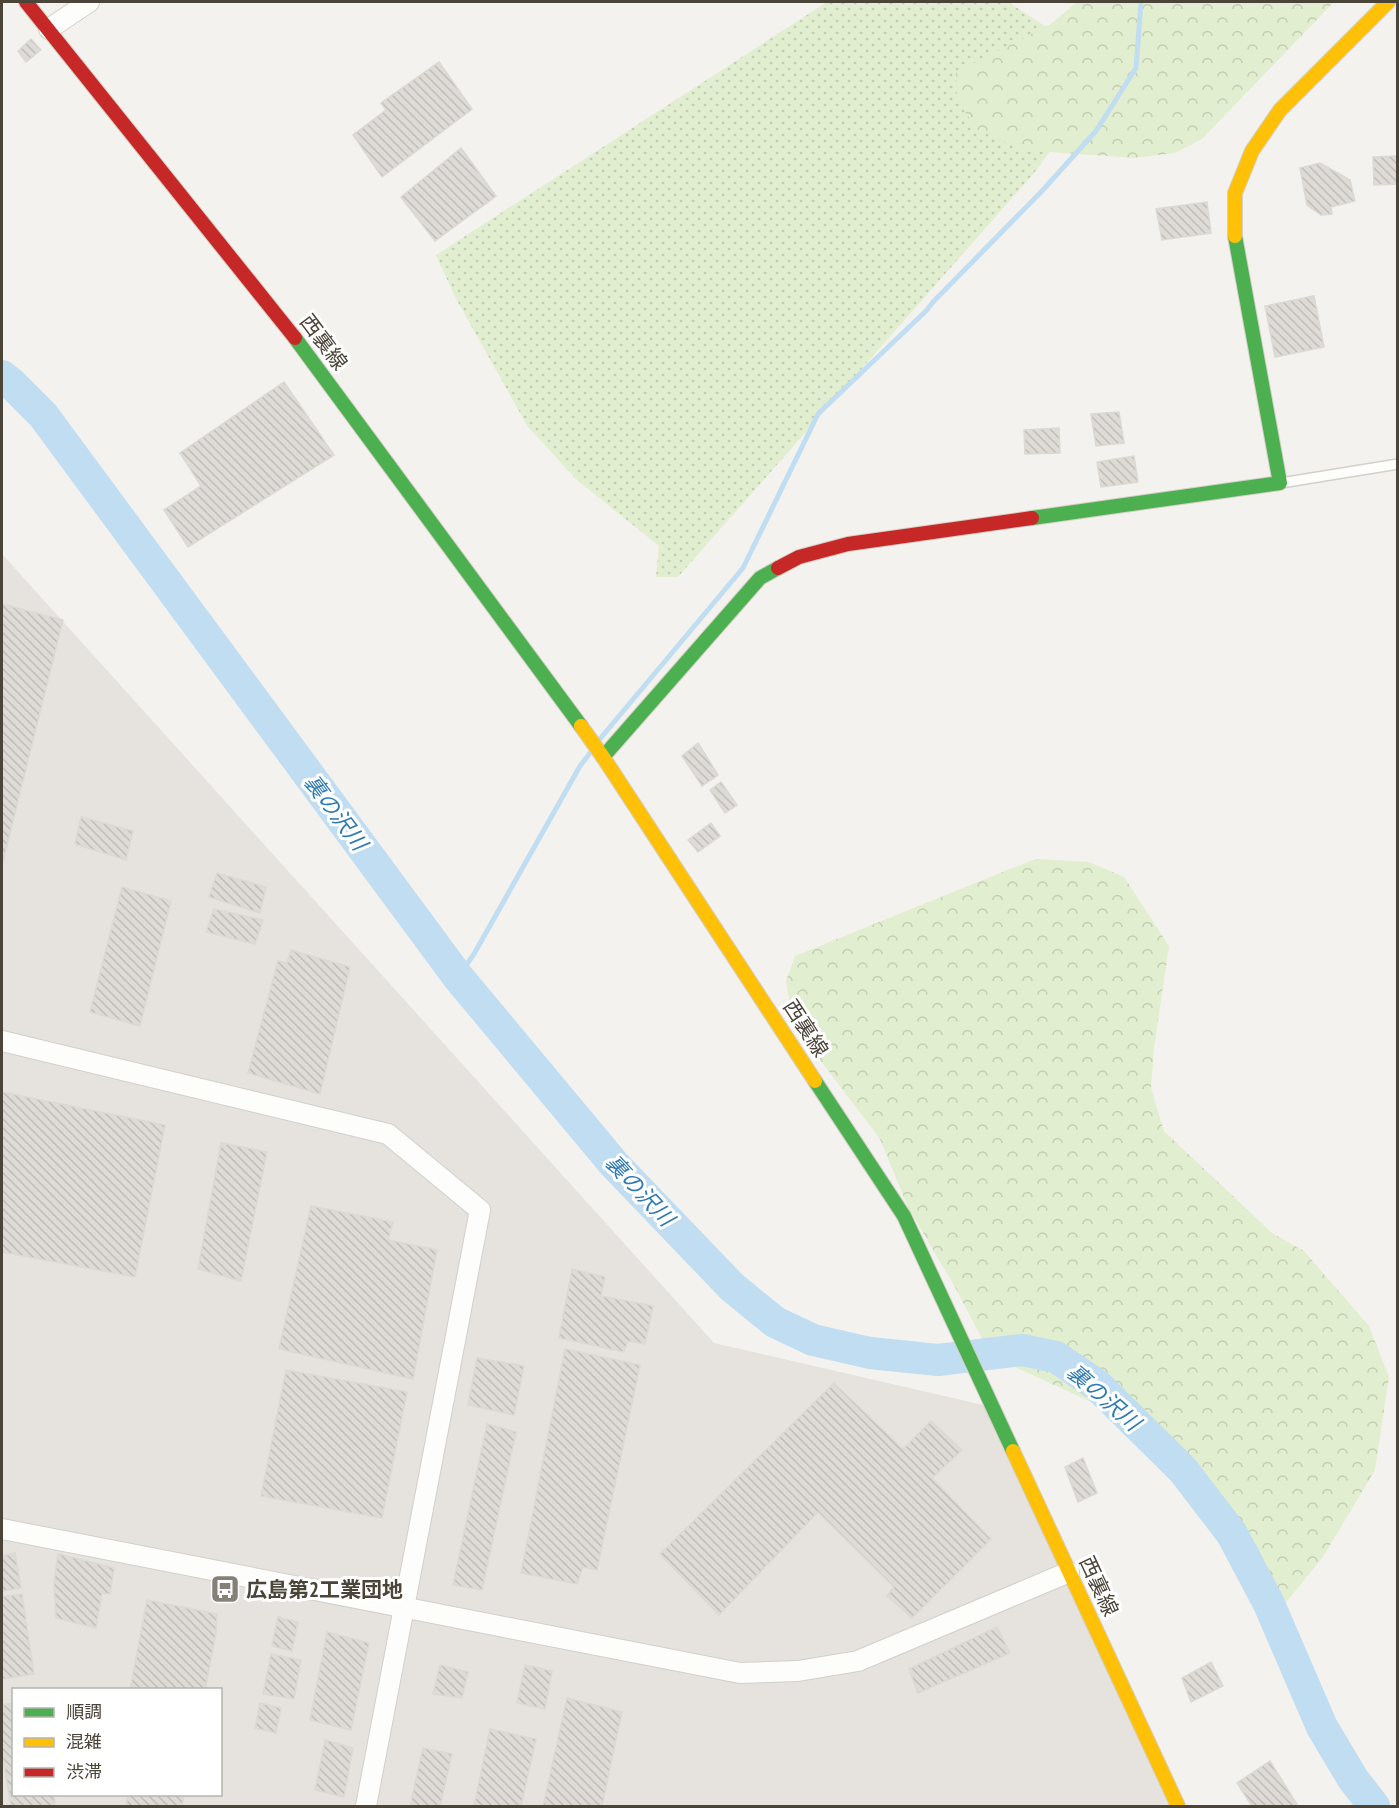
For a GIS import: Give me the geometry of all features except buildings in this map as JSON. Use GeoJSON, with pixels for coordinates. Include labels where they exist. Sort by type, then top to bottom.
{"type":"FeatureCollection","features":[{"type":"Feature","properties":{"kind":"street","name":"西裏線"},"geometry":{"type":"LineString","coordinates":[[26,2],[50,29],[290,331],[603,757],[904,1216],[1178,1806]]}},
{"type":"Feature","properties":{"kind":"street"},"geometry":{"type":"LineString","coordinates":[[50,29],[89,2]]}},
{"type":"Feature","properties":{"kind":"street"},"geometry":{"type":"LineString","coordinates":[[603,757],[760,578],[800,557],[849,544],[1280,483],[1234,237],[1235,193],[1252,151],[1280,110],[1388,2]]}},
{"type":"Feature","properties":{"kind":"street"},"geometry":{"type":"LineString","coordinates":[[2,1041],[388,1134],[480,1210],[366,1806]]}},
{"type":"Feature","properties":{"kind":"street"},"geometry":{"type":"LineString","coordinates":[[2,1529],[740,1673],[798,1671],[858,1661],[1069,1572]]}},
{"type":"Feature","properties":{"kind":"lane"},"geometry":{"type":"LineString","coordinates":[[1280,483],[1398,464]]}},
{"type":"Feature","properties":{"kind":"shaded area"},"geometry":{"type":"Polygon","coordinates":[[[2,554],[714,1343],[992,1407],[1177,1806],[2,1806],[2,554]]]}},
{"type":"Feature","properties":{"kind":"green space"},"geometry":{"type":"Polygon","coordinates":[[[827,2],[1008,2],[1111,69],[1034,173],[678,577],[656,577],[659,546],[577,480],[528,427],[455,297],[436,255],[827,2]]]}},
{"type":"Feature","properties":{"kind":"green space"},"geometry":{"type":"Polygon","coordinates":[[[1077,2],[1334,2],[1202,139],[1175,153],[1134,158],[1023,150],[978,130],[957,101],[956,72],[1051,24],[1077,2]]]}},
{"type":"Feature","properties":{"kind":"green space"},"geometry":{"type":"Polygon","coordinates":[[[1035,859],[1089,862],[1124,877],[1169,946],[1154,1048],[1151,1088],[1164,1131],[1272,1233],[1304,1251],[1369,1326],[1389,1377],[1375,1470],[1323,1557],[1279,1611],[1181,1473],[1100,1406],[991,1356],[956,1289],[908,1207],[880,1139],[793,1024],[786,981],[795,956],[1035,859]]]}},
{"type":"Feature","properties":{"kind":"waterway"},"geometry":{"type":"LineString","coordinates":[[599,740],[743,568],[818,414],[927,310],[1042,191],[1096,131],[1136,68],[1141,2]]}},
{"type":"Feature","properties":{"kind":"waterway","name":"裏の沢川"},"geometry":{"type":"LineString","coordinates":[[2,376],[43,415],[458,977],[614,1164],[732,1287],[775,1322],[813,1340],[870,1353],[938,1360],[1022,1350],[1056,1357],[1097,1385],[1183,1470],[1232,1534],[1269,1604],[1322,1727],[1353,1779],[1374,1806]]}},
{"type":"Feature","properties":{"kind":"waterway"},"geometry":{"type":"LineString","coordinates":[[458,977],[474,954],[580,766],[590,753]]}},
{"type":"Feature","properties":{"kind":"traffic: fast"},"geometry":{"type":"LineString","coordinates":[[1032,518],[1280,483],[1235,236]]}},
{"type":"Feature","properties":{"kind":"traffic: fast"},"geometry":{"type":"LineString","coordinates":[[295,338],[581,726]]}},
{"type":"Feature","properties":{"kind":"traffic: fast"},"geometry":{"type":"LineString","coordinates":[[603,757],[760,578],[778,568]]}},
{"type":"Feature","properties":{"kind":"traffic: fast"},"geometry":{"type":"LineString","coordinates":[[815,1081],[904,1216],[1013,1451]]}},
{"type":"Feature","properties":{"kind":"traffic: slow"},"geometry":{"type":"LineString","coordinates":[[1235,236],[1235,193],[1252,151],[1280,110],[1388,2]]}},
{"type":"Feature","properties":{"kind":"traffic: slow"},"geometry":{"type":"LineString","coordinates":[[581,726],[815,1081]]}},
{"type":"Feature","properties":{"kind":"traffic: slow"},"geometry":{"type":"LineString","coordinates":[[1013,1451],[1178,1806]]}},
{"type":"Feature","properties":{"kind":"traffic: jam"},"geometry":{"type":"LineString","coordinates":[[26,2],[295,338]]}},
{"type":"Feature","properties":{"kind":"traffic: jam"},"geometry":{"type":"LineString","coordinates":[[778,568],[799,557],[848,544],[1032,518]]}},
{"type":"Feature","properties":{"kind":"place","name":"広島第2工業団地"},"geometry":{"type":"Point","coordinates":[225,1589]}}]}
